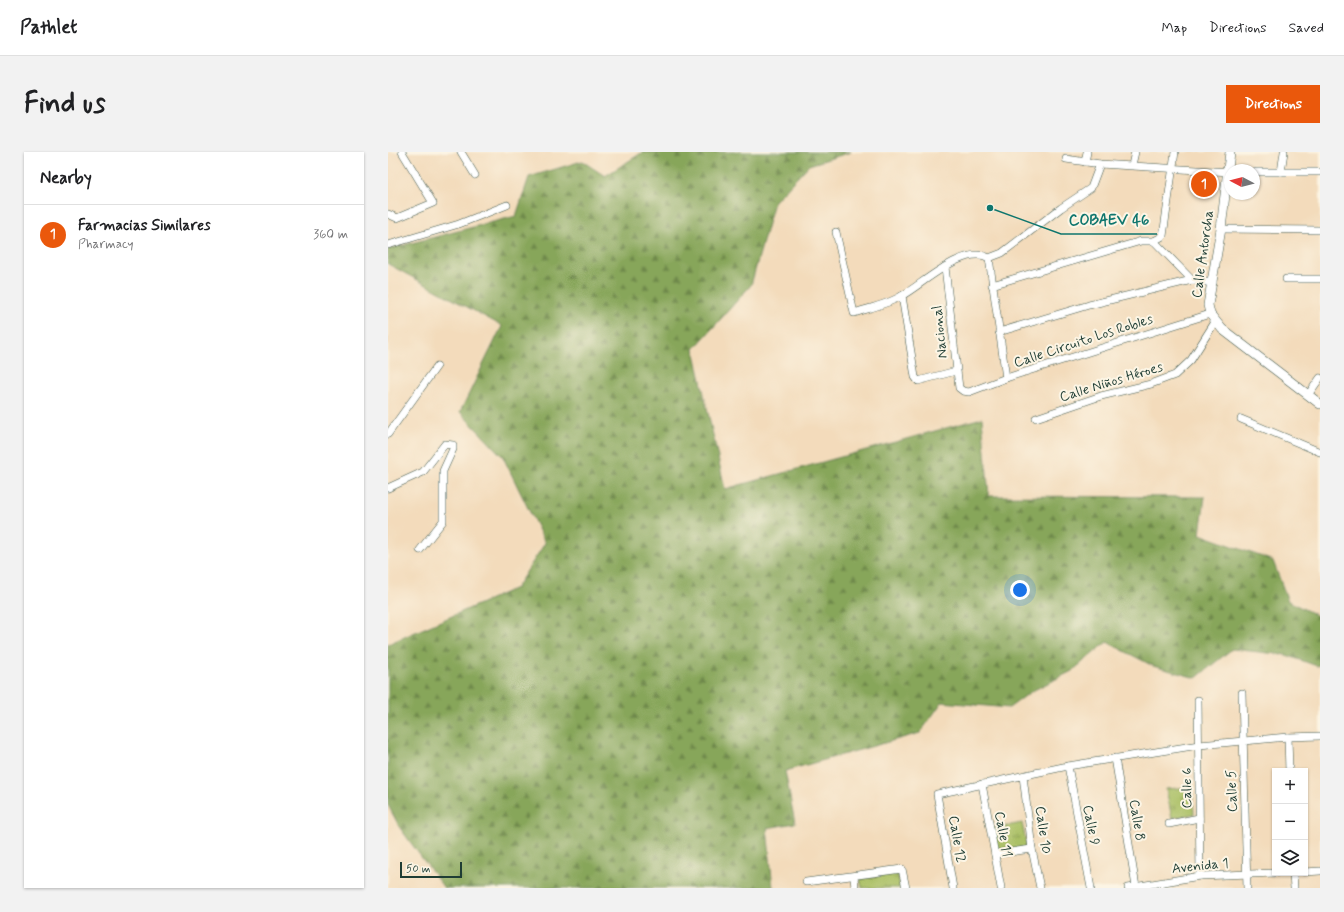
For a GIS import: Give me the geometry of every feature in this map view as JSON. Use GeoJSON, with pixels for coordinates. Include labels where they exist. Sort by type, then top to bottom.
{"type":"FeatureCollection","features":[{"type":"Feature","properties":{"kind":"street"},"geometry":{"type":"LineString","coordinates":[[388,214],[397,218],[433,203],[402,152]]}},
{"type":"Feature","properties":{"kind":"street"},"geometry":{"type":"LineString","coordinates":[[460,152],[475,175]]}},
{"type":"Feature","properties":{"kind":"street"},"geometry":{"type":"LineString","coordinates":[[1085,162],[1087,152]]}},
{"type":"Feature","properties":{"kind":"street"},"geometry":{"type":"LineString","coordinates":[[1132,165],[1135,152]]}},
{"type":"Feature","properties":{"kind":"street"},"geometry":{"type":"LineString","coordinates":[[992,285],[1141,241],[1154,241],[1163,236],[1175,152]]}},
{"type":"Feature","properties":{"kind":"street","name":"Calle Antorcha"},"geometry":{"type":"LineString","coordinates":[[1229,164],[1230,152]]}},
{"type":"Feature","properties":{"kind":"street"},"geometry":{"type":"LineString","coordinates":[[1281,172],[1284,152]]}},
{"type":"Feature","properties":{"kind":"street"},"geometry":{"type":"LineString","coordinates":[[1066,159],[1100,164],[1224,172]]}},
{"type":"Feature","properties":{"kind":"street"},"geometry":{"type":"LineString","coordinates":[[989,258],[1002,253],[1061,208],[1091,188],[1100,164]]}},
{"type":"Feature","properties":{"kind":"street"},"geometry":{"type":"LineString","coordinates":[[1260,172],[1320,172]]}},
{"type":"Feature","properties":{"kind":"street","name":"Calle Antorcha"},"geometry":{"type":"LineString","coordinates":[[1213,318],[1208,306],[1213,283],[1225,200]]}},
{"type":"Feature","properties":{"kind":"street"},"geometry":{"type":"LineString","coordinates":[[388,245],[459,224],[507,205]]}},
{"type":"Feature","properties":{"kind":"street"},"geometry":{"type":"LineString","coordinates":[[1221,229],[1320,230]]}},
{"type":"Feature","properties":{"kind":"street"},"geometry":{"type":"LineString","coordinates":[[836,232],[854,313],[902,296],[959,259],[984,255],[989,258]]}},
{"type":"Feature","properties":{"kind":"street"},"geometry":{"type":"LineString","coordinates":[[1154,241],[1192,280]]}},
{"type":"Feature","properties":{"kind":"street"},"geometry":{"type":"LineString","coordinates":[[989,258],[1006,378]]}},
{"type":"Feature","properties":{"kind":"street","name":"Nacional"},"geometry":{"type":"LineString","coordinates":[[945,267],[956,371],[959,388],[963,392]]}},
{"type":"Feature","properties":{"kind":"street"},"geometry":{"type":"LineString","coordinates":[[1286,279],[1320,279]]}},
{"type":"Feature","properties":{"kind":"street"},"geometry":{"type":"LineString","coordinates":[[999,332],[1089,305],[1192,280],[1213,283]]}},
{"type":"Feature","properties":{"kind":"street"},"geometry":{"type":"LineString","coordinates":[[902,296],[915,377],[918,381],[956,371]]}},
{"type":"Feature","properties":{"kind":"street"},"geometry":{"type":"LineString","coordinates":[[1213,318],[1320,404]]}},
{"type":"Feature","properties":{"kind":"street","name":"Calle Circuito Los Robles"},"geometry":{"type":"LineString","coordinates":[[963,392],[969,392],[1006,378],[1213,318]]}},
{"type":"Feature","properties":{"kind":"street","name":"Calle Niños Héroes"},"geometry":{"type":"LineString","coordinates":[[1036,418],[1101,396],[1151,384],[1175,375],[1191,360],[1213,318]]}},
{"type":"Feature","properties":{"kind":"street"},"geometry":{"type":"LineString","coordinates":[[388,434],[437,366]]}},
{"type":"Feature","properties":{"kind":"street"},"geometry":{"type":"LineString","coordinates":[[1308,395],[1320,378]]}},
{"type":"Feature","properties":{"kind":"street"},"geometry":{"type":"LineString","coordinates":[[1241,419],[1320,452]]}},
{"type":"Feature","properties":{"kind":"street"},"geometry":{"type":"LineString","coordinates":[[388,488],[423,472],[444,444],[453,445],[453,449],[443,471],[443,521],[420,550]]}},
{"type":"Feature","properties":{"kind":"street","name":"Calle 5"},"geometry":{"type":"LineString","coordinates":[[1242,693],[1247,888]]}},
{"type":"Feature","properties":{"kind":"street","name":"Calle 6"},"geometry":{"type":"LineString","coordinates":[[1198,700],[1200,876]]}},
{"type":"Feature","properties":{"kind":"street"},"geometry":{"type":"LineString","coordinates":[[982,784],[1068,766],[1199,745],[1288,737],[1320,736]]}},
{"type":"Feature","properties":{"kind":"street"},"geometry":{"type":"LineString","coordinates":[[1288,737],[1289,768]]}},
{"type":"Feature","properties":{"kind":"street","name":"Calle 8"},"geometry":{"type":"LineString","coordinates":[[1115,758],[1136,887]]}},
{"type":"Feature","properties":{"kind":"street","name":"Calle 9"},"geometry":{"type":"LineString","coordinates":[[1068,766],[1091,888]]}},
{"type":"Feature","properties":{"kind":"street","name":"Calle 10"},"geometry":{"type":"LineString","coordinates":[[1023,776],[1032,849],[1040,888]]}},
{"type":"Feature","properties":{"kind":"street","name":"Calle 12"},"geometry":{"type":"LineString","coordinates":[[953,888],[937,794],[982,784]]}},
{"type":"Feature","properties":{"kind":"street","name":"Calle 11"},"geometry":{"type":"LineString","coordinates":[[982,784],[1001,888]]}},
{"type":"Feature","properties":{"kind":"street"},"geometry":{"type":"LineString","coordinates":[[1169,824],[1199,818]]}},
{"type":"Feature","properties":{"kind":"street"},"geometry":{"type":"LineString","coordinates":[[995,854],[1032,849]]}},
{"type":"Feature","properties":{"kind":"street"},"geometry":{"type":"LineString","coordinates":[[806,882],[854,877],[902,869],[906,888]]}},
{"type":"Feature","properties":{"kind":"street"},"geometry":{"type":"LineString","coordinates":[[1308,872],[1320,871]]}},
{"type":"Feature","properties":{"kind":"street","name":"Avenida 1"},"geometry":{"type":"LineString","coordinates":[[1128,888],[1200,876],[1272,873]]}},
{"type":"Feature","properties":{"kind":"street"},"geometry":{"type":"LineString","coordinates":[[1293,876],[1294,888]]}},
{"type":"Feature","properties":{"kind":"street"},"geometry":{"type":"LineString","coordinates":[[854,877],[855,888]]}},
{"type":"Feature","properties":{"kind":"green space"},"geometry":{"type":"Polygon","coordinates":[[[643,152],[851,152],[809,165],[774,202],[751,285],[694,349],[725,489],[982,418],[989,496],[1205,497],[1200,534],[1273,561],[1288,601],[1320,617],[1320,665],[1317,666],[1286,655],[1232,649],[1196,678],[1153,666],[1107,642],[1072,671],[1032,691],[1009,708],[942,702],[920,733],[785,771],[795,823],[767,828],[773,888],[444,888],[400,828],[388,805],[388,644],[516,588],[545,543],[503,457],[460,412],[502,326],[388,264],[388,249],[516,216],[529,177],[582,161],[605,176],[643,152]]]}},
{"type":"Feature","properties":{"kind":"green space"},"geometry":{"type":"Polygon","coordinates":[[[1192,787],[1194,814],[1172,818],[1166,789],[1192,787]]]}},
{"type":"Feature","properties":{"kind":"green space"},"geometry":{"type":"Polygon","coordinates":[[[1022,823],[1027,847],[997,853],[992,829],[1022,823]]]}},
{"type":"Feature","properties":{"kind":"green space"},"geometry":{"type":"Polygon","coordinates":[[[898,872],[900,888],[862,888],[860,879],[898,872]]]}},
{"type":"Feature","properties":{"kind":"place","name":"Farmacias Similares"},"geometry":{"type":"Point","coordinates":[1204,184]}},
{"type":"Feature","properties":{"kind":"place","name":"COBAEV 46"},"geometry":{"type":"Point","coordinates":[990,208]}}]}
